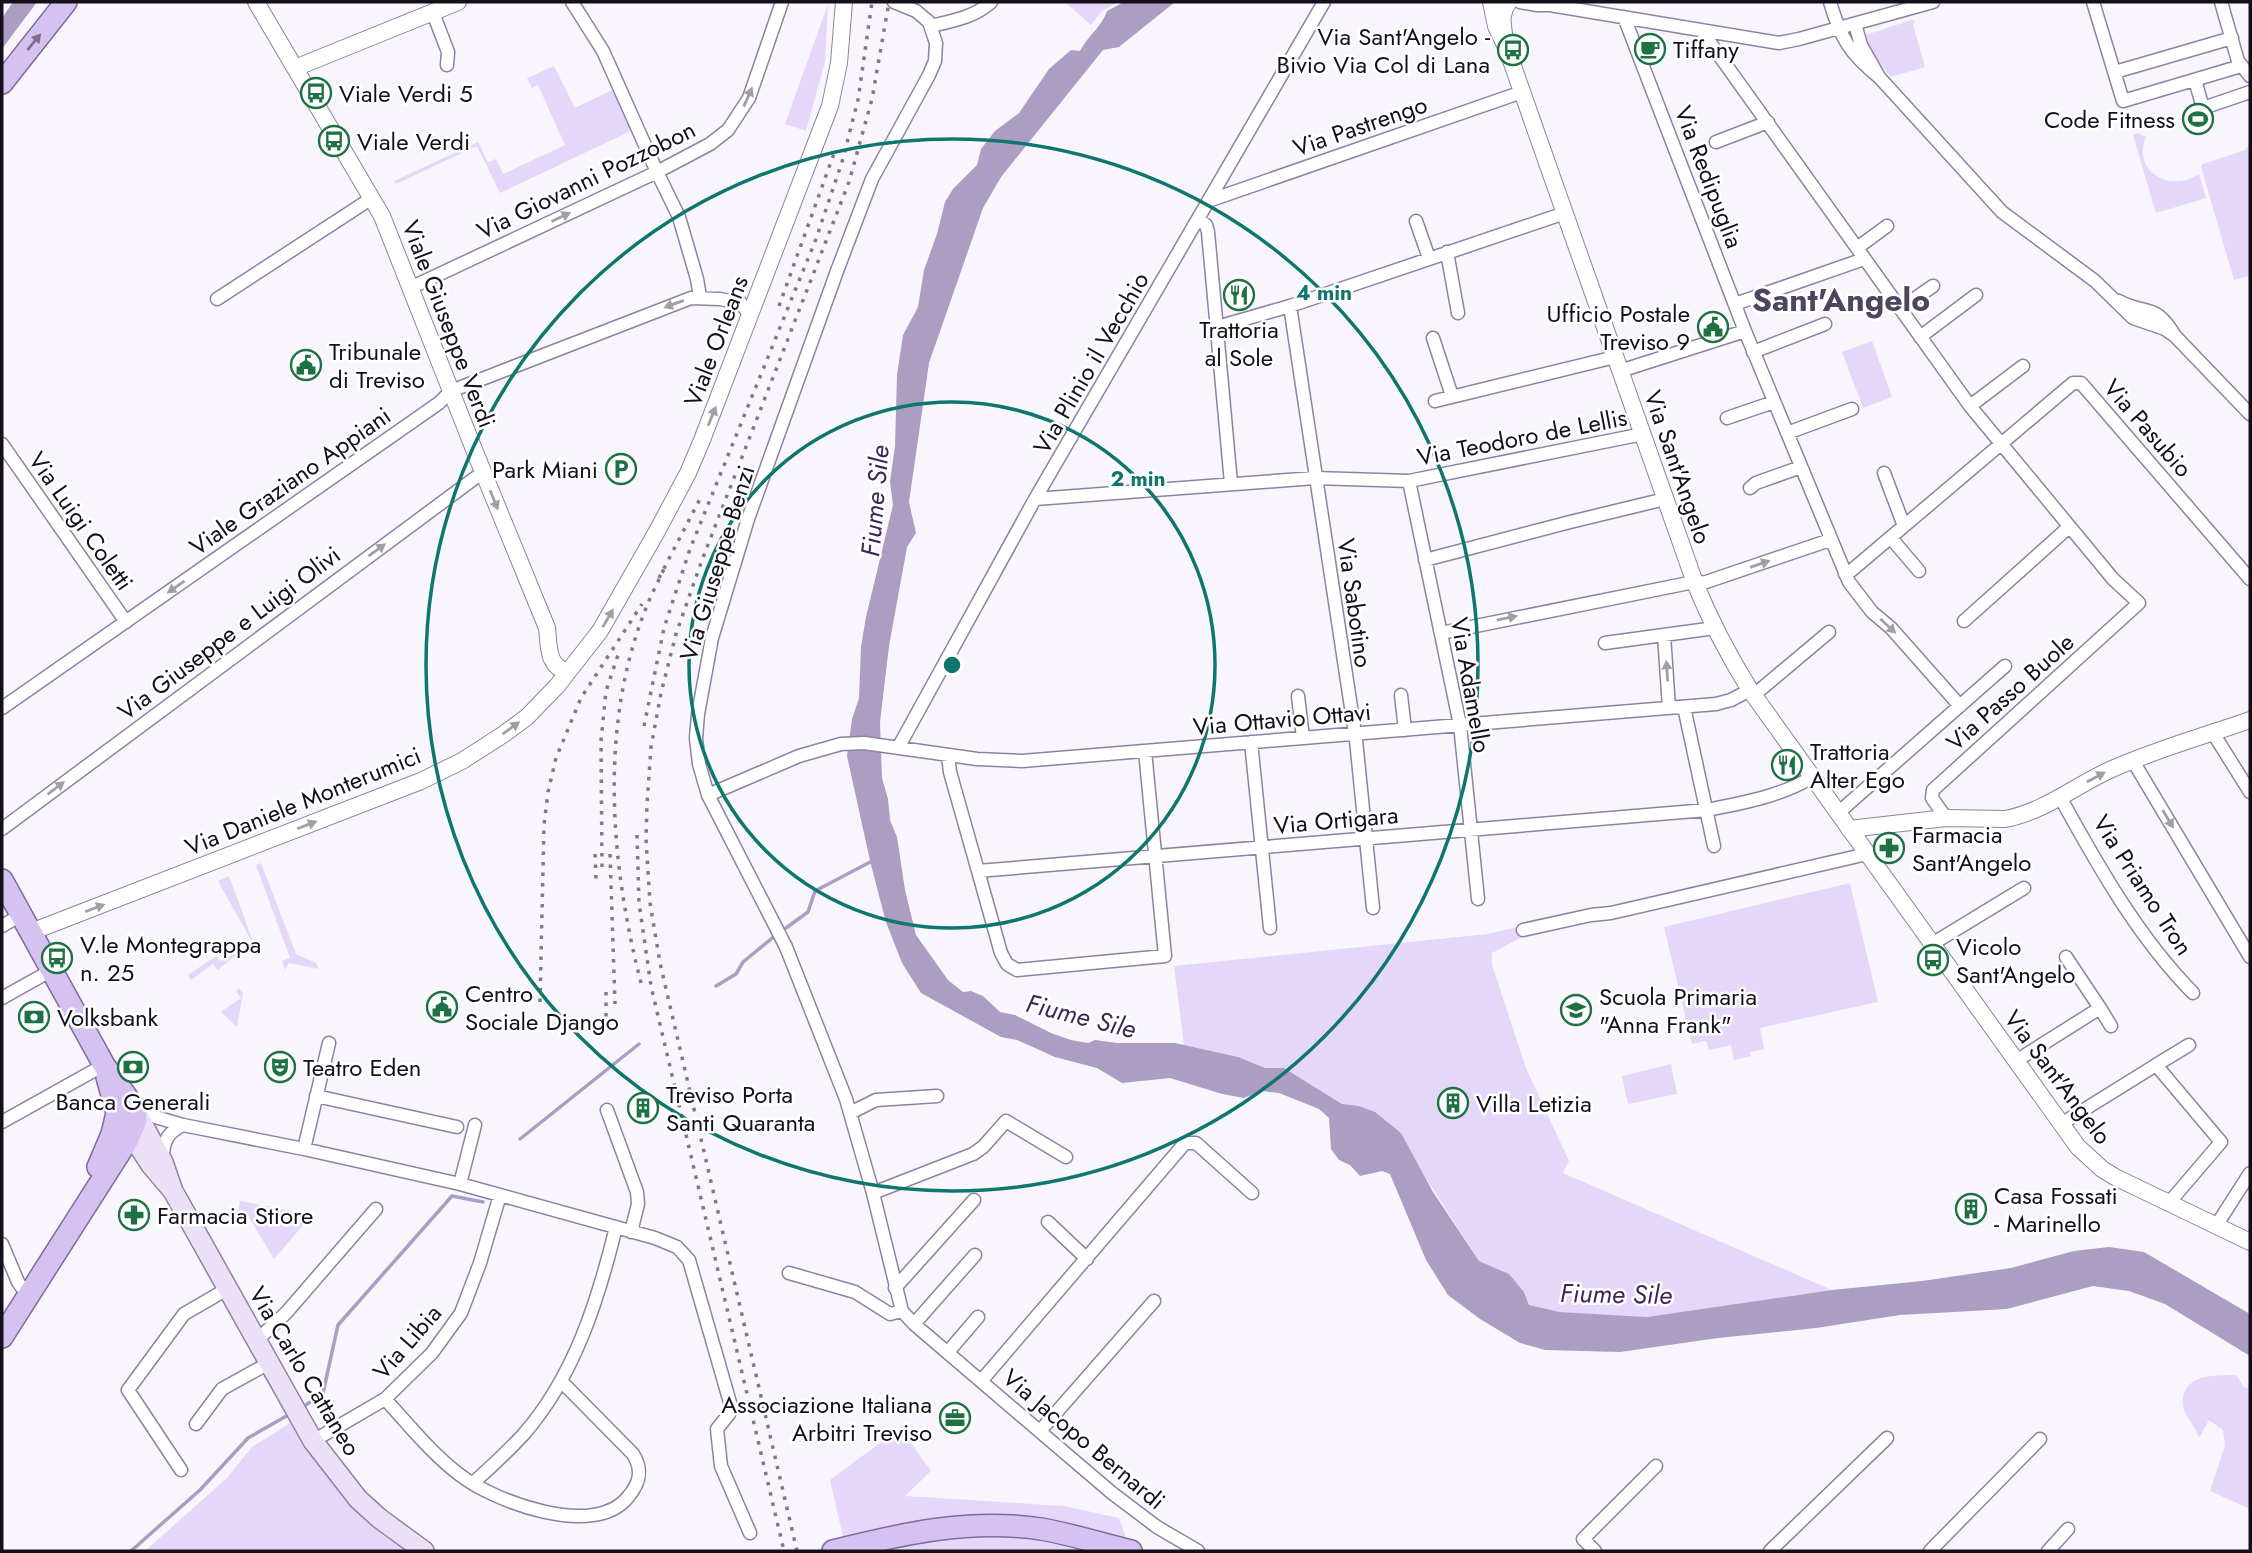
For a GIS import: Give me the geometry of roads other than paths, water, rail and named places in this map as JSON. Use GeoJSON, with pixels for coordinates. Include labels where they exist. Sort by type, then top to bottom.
{"type":"FeatureCollection","features":[{"type":"Feature","properties":{"kind":"main road"},"geometry":{"type":"LineString","coordinates":[[2,83],[66,2]]}},
{"type":"Feature","properties":{"kind":"main road"},"geometry":{"type":"LineString","coordinates":[[2,880],[132,1121]]}},
{"type":"Feature","properties":{"kind":"main road"},"geometry":{"type":"LineString","coordinates":[[2,1337],[111,1165],[132,1121]]}},
{"type":"Feature","properties":{"kind":"main road"},"geometry":{"type":"LineString","coordinates":[[76,1218],[112,1134],[132,1121]]}},
{"type":"Feature","properties":{"kind":"main road","name":"Via Carlo Cattaneo"},"geometry":{"type":"LineString","coordinates":[[132,1121],[309,1434],[358,1499],[424,1551]]}},
{"type":"Feature","properties":{"kind":"main road"},"geometry":{"type":"LineString","coordinates":[[111,1165],[135,1161],[157,1163]]}},
{"type":"Feature","properties":{"kind":"main road"},"geometry":{"type":"LineString","coordinates":[[840,1549],[909,1533],[990,1526],[1041,1529],[1131,1551]]}},
{"type":"Feature","properties":{"kind":"street","name":"Viale Giuseppe Verdi"},"geometry":{"type":"LineString","coordinates":[[256,2],[372,198],[547,628],[550,657],[557,668],[568,673]]}},
{"type":"Feature","properties":{"kind":"street"},"geometry":{"type":"LineString","coordinates":[[295,68],[458,2]]}},
{"type":"Feature","properties":{"kind":"street"},"geometry":{"type":"LineString","coordinates":[[572,2],[603,51],[679,217],[700,297]]}},
{"type":"Feature","properties":{"kind":"street","name":"Via Giovanni Pozzobon"},"geometry":{"type":"LineString","coordinates":[[410,288],[657,172],[710,144],[727,130],[749,98],[782,2]]}},
{"type":"Feature","properties":{"kind":"street","name":"Viale Orleans"},"geometry":{"type":"LineString","coordinates":[[568,673],[600,631],[688,474],[830,106],[839,63],[844,2]]}},
{"type":"Feature","properties":{"kind":"street"},"geometry":{"type":"LineString","coordinates":[[894,2],[921,15],[931,26],[962,19],[984,9],[991,2]]}},
{"type":"Feature","properties":{"kind":"street","name":"Via Plinio il Vecchio"},"geometry":{"type":"LineString","coordinates":[[892,747],[1324,2]]}},
{"type":"Feature","properties":{"kind":"street","name":"Via Sant'Angelo"},"geometry":{"type":"LineString","coordinates":[[1491,2],[1492,16],[1507,49],[1695,583],[1715,628],[1752,693],[2078,1147],[2102,1169],[2168,1204],[2250,1242]]}},
{"type":"Feature","properties":{"kind":"street","name":"Via Sant'Angelo"},"geometry":{"type":"LineString","coordinates":[[1507,49],[1502,18],[1508,2]]}},
{"type":"Feature","properties":{"kind":"street"},"geometry":{"type":"LineString","coordinates":[[1520,2],[1537,5],[1547,3],[1765,41],[1788,42],[1933,2]]}},
{"type":"Feature","properties":{"kind":"street"},"geometry":{"type":"LineString","coordinates":[[1830,2],[1838,29],[1849,47],[2003,212],[2095,281],[2133,318],[2165,329],[2175,336],[2250,414]]}},
{"type":"Feature","properties":{"kind":"street"},"geometry":{"type":"LineString","coordinates":[[2093,2],[2123,101],[2195,80],[2246,71],[2221,2]]}},
{"type":"Feature","properties":{"kind":"street"},"geometry":{"type":"LineString","coordinates":[[433,13],[448,52],[447,65]]}},
{"type":"Feature","properties":{"kind":"street","name":"Via Redipuglia"},"geometry":{"type":"LineString","coordinates":[[1624,17],[1753,352],[1845,574],[1872,612],[1891,628],[1961,706]]}},
{"type":"Feature","properties":{"kind":"street"},"geometry":{"type":"LineString","coordinates":[[1855,24],[1861,45],[1879,78]]}},
{"type":"Feature","properties":{"kind":"street","name":"Via Giuseppe Benzi"},"geometry":{"type":"LineString","coordinates":[[902,1311],[850,1113],[786,947],[708,795],[699,764],[697,725],[712,638],[748,519],[854,223],[872,179],[932,67],[937,49],[931,26]]}},
{"type":"Feature","properties":{"kind":"street"},"geometry":{"type":"LineString","coordinates":[[1700,30],[1970,406],[2069,527],[1964,621]]}},
{"type":"Feature","properties":{"kind":"street"},"geometry":{"type":"LineString","coordinates":[[2115,72],[2232,38]]}},
{"type":"Feature","properties":{"kind":"street"},"geometry":{"type":"LineString","coordinates":[[2195,80],[2203,108],[2250,92]]}},
{"type":"Feature","properties":{"kind":"street","name":"Via Pastrengo"},"geometry":{"type":"LineString","coordinates":[[1211,200],[1522,92]]}},
{"type":"Feature","properties":{"kind":"street"},"geometry":{"type":"LineString","coordinates":[[1716,142],[1768,122]]}},
{"type":"Feature","properties":{"kind":"street"},"geometry":{"type":"LineString","coordinates":[[217,299],[372,198]]}},
{"type":"Feature","properties":{"kind":"street"},"geometry":{"type":"LineString","coordinates":[[1217,327],[1290,306],[1564,213]]}},
{"type":"Feature","properties":{"kind":"street"},"geometry":{"type":"LineString","coordinates":[[1199,220],[1206,225],[1208,232],[1231,483]]}},
{"type":"Feature","properties":{"kind":"street"},"geometry":{"type":"LineString","coordinates":[[1416,221],[1429,258]]}},
{"type":"Feature","properties":{"kind":"street"},"geometry":{"type":"LineString","coordinates":[[1735,304],[1861,253],[1887,226]]}},
{"type":"Feature","properties":{"kind":"street"},"geometry":{"type":"LineString","coordinates":[[1447,252],[1458,313]]}},
{"type":"Feature","properties":{"kind":"street"},"geometry":{"type":"LineString","coordinates":[[748,323],[748,313],[741,303],[754,295],[761,286]]}},
{"type":"Feature","properties":{"kind":"street"},"geometry":{"type":"LineString","coordinates":[[1900,309],[1933,286]]}},
{"type":"Feature","properties":{"kind":"street"},"geometry":{"type":"LineString","coordinates":[[1920,337],[1976,295]]}},
{"type":"Feature","properties":{"kind":"street","name":"Viale Graziano Appiani"},"geometry":{"type":"LineString","coordinates":[[2,708],[439,403],[451,391],[678,302],[700,297],[741,303]]}},
{"type":"Feature","properties":{"kind":"street","name":"Via Sabotino"},"geometry":{"type":"LineString","coordinates":[[1290,306],[1354,734],[1373,908]]}},
{"type":"Feature","properties":{"kind":"street"},"geometry":{"type":"LineString","coordinates":[[1753,352],[1825,324]]}},
{"type":"Feature","properties":{"kind":"street"},"geometry":{"type":"LineString","coordinates":[[1435,401],[1618,364],[1745,331]]}},
{"type":"Feature","properties":{"kind":"street"},"geometry":{"type":"LineString","coordinates":[[1433,338],[1452,396]]}},
{"type":"Feature","properties":{"kind":"street"},"geometry":{"type":"LineString","coordinates":[[1970,406],[2024,366]]}},
{"type":"Feature","properties":{"kind":"street","name":"Via Pasubio"},"geometry":{"type":"LineString","coordinates":[[1845,574],[2073,383],[2081,383],[2250,579]]}},
{"type":"Feature","properties":{"kind":"street"},"geometry":{"type":"LineString","coordinates":[[1727,418],[1774,402]]}},
{"type":"Feature","properties":{"kind":"street"},"geometry":{"type":"LineString","coordinates":[[1787,433],[1852,409]]}},
{"type":"Feature","properties":{"kind":"street","name":"Via Teodoro de Lellis"},"geometry":{"type":"LineString","coordinates":[[1035,499],[1315,478],[1409,481],[1643,434]]}},
{"type":"Feature","properties":{"kind":"street","name":"Via Luigi Coletti"},"geometry":{"type":"LineString","coordinates":[[2,444],[127,622]]}},
{"type":"Feature","properties":{"kind":"street"},"geometry":{"type":"LineString","coordinates":[[1751,488],[1756,483],[1801,467]]}},
{"type":"Feature","properties":{"kind":"street","name":"Via Giuseppe e Luigi Olivi"},"geometry":{"type":"LineString","coordinates":[[2,829],[483,472]]}},
{"type":"Feature","properties":{"kind":"street"},"geometry":{"type":"LineString","coordinates":[[1884,473],[1904,526]]}},
{"type":"Feature","properties":{"kind":"street","name":"Via Adamello"},"geometry":{"type":"LineString","coordinates":[[1409,481],[1460,725],[1478,899]]}},
{"type":"Feature","properties":{"kind":"street"},"geometry":{"type":"LineString","coordinates":[[1425,560],[1665,499]]}},
{"type":"Feature","properties":{"kind":"street","name":"Via Passo Buole"},"geometry":{"type":"LineString","coordinates":[[1946,818],[1932,798],[1933,790],[2139,603],[2113,579],[2069,527]]}},
{"type":"Feature","properties":{"kind":"street"},"geometry":{"type":"LineString","coordinates":[[1891,538],[1919,571]]}},
{"type":"Feature","properties":{"kind":"street"},"geometry":{"type":"LineString","coordinates":[[1441,633],[1544,611],[1706,582],[1830,540]]}},
{"type":"Feature","properties":{"kind":"street"},"geometry":{"type":"LineString","coordinates":[[1605,643],[1715,628]]}},
{"type":"Feature","properties":{"kind":"street"},"geometry":{"type":"LineString","coordinates":[[1752,693],[1829,632]]}},
{"type":"Feature","properties":{"kind":"street"},"geometry":{"type":"LineString","coordinates":[[1664,635],[1669,708]]}},
{"type":"Feature","properties":{"kind":"street"},"geometry":{"type":"LineString","coordinates":[[1838,813],[2005,666]]}},
{"type":"Feature","properties":{"kind":"street","name":"Via Daniele Monterumici"},"geometry":{"type":"LineString","coordinates":[[26,923],[421,781],[462,761],[504,734],[527,717],[568,673]]}},
{"type":"Feature","properties":{"kind":"street","name":"Via Ottavio Ottavi"},"geometry":{"type":"LineString","coordinates":[[708,795],[799,756],[841,744],[864,743],[993,761],[1014,761],[1669,708],[1723,703],[1752,693]]}},
{"type":"Feature","properties":{"kind":"street"},"geometry":{"type":"LineString","coordinates":[[1401,695],[1405,730]]}},
{"type":"Feature","properties":{"kind":"street"},"geometry":{"type":"LineString","coordinates":[[1298,696],[1304,738]]}},
{"type":"Feature","properties":{"kind":"street"},"geometry":{"type":"LineString","coordinates":[[1685,706],[1714,846]]}},
{"type":"Feature","properties":{"kind":"street","name":"Via Priamo Tron"},"geometry":{"type":"LineString","coordinates":[[1849,829],[1946,818],[2005,819],[2026,814],[2097,776],[2250,720]]}},
{"type":"Feature","properties":{"kind":"street"},"geometry":{"type":"LineString","coordinates":[[2213,733],[2250,792]]}},
{"type":"Feature","properties":{"kind":"street"},"geometry":{"type":"LineString","coordinates":[[1251,742],[1270,928]]}},
{"type":"Feature","properties":{"kind":"street"},"geometry":{"type":"LineString","coordinates":[[948,755],[950,772],[1003,959],[1011,967],[1023,971],[1165,956],[1145,751]]}},
{"type":"Feature","properties":{"kind":"street"},"geometry":{"type":"LineString","coordinates":[[2133,761],[2230,922],[2246,940],[2250,957]]}},
{"type":"Feature","properties":{"kind":"street","name":"Via Ortigara"},"geometry":{"type":"LineString","coordinates":[[978,871],[1707,810],[1749,801],[1799,785],[1812,777]]}},
{"type":"Feature","properties":{"kind":"street","name":"Via Priamo Tron"},"geometry":{"type":"LineString","coordinates":[[2060,797],[2097,864],[2174,974],[2193,993]]}},
{"type":"Feature","properties":{"kind":"street"},"geometry":{"type":"LineString","coordinates":[[1523,930],[1611,913],[1867,853]]}},
{"type":"Feature","properties":{"kind":"street"},"geometry":{"type":"LineString","coordinates":[[1932,944],[2024,888]]}},
{"type":"Feature","properties":{"kind":"street"},"geometry":{"type":"LineString","coordinates":[[2,926],[26,923]]}},
{"type":"Feature","properties":{"kind":"street"},"geometry":{"type":"LineString","coordinates":[[2066,957],[2111,1026]]}},
{"type":"Feature","properties":{"kind":"street"},"geometry":{"type":"LineString","coordinates":[[2,998],[52,970]]}},
{"type":"Feature","properties":{"kind":"street"},"geometry":{"type":"LineString","coordinates":[[2016,1061],[2100,1008]]}},
{"type":"Feature","properties":{"kind":"street"},"geometry":{"type":"LineString","coordinates":[[304,1149],[329,1043]]}},
{"type":"Feature","properties":{"kind":"street"},"geometry":{"type":"LineString","coordinates":[[2061,1124],[2189,1045]]}},
{"type":"Feature","properties":{"kind":"street"},"geometry":{"type":"LineString","coordinates":[[2,1122],[104,1065]]}},
{"type":"Feature","properties":{"kind":"street"},"geometry":{"type":"LineString","coordinates":[[2157,1065],[2221,1142],[2168,1204]]}},
{"type":"Feature","properties":{"kind":"street"},"geometry":{"type":"LineString","coordinates":[[316,1096],[457,1127]]}},
{"type":"Feature","properties":{"kind":"street"},"geometry":{"type":"LineString","coordinates":[[850,1113],[876,1101],[937,1096]]}},
{"type":"Feature","properties":{"kind":"street"},"geometry":{"type":"LineString","coordinates":[[607,1110],[623,1149],[638,1200],[631,1232]]}},
{"type":"Feature","properties":{"kind":"street"},"geometry":{"type":"LineString","coordinates":[[132,1121],[181,1124]]}},
{"type":"Feature","properties":{"kind":"street"},"geometry":{"type":"LineString","coordinates":[[132,1121],[181,1124],[460,1184],[655,1238],[677,1247],[689,1260],[731,1406],[729,1414],[717,1429],[719,1458],[750,1533]]}},
{"type":"Feature","properties":{"kind":"street"},"geometry":{"type":"LineString","coordinates":[[873,1193],[973,1154],[983,1147],[1006,1121],[1066,1157]]}},
{"type":"Feature","properties":{"kind":"street"},"geometry":{"type":"LineString","coordinates":[[157,1163],[168,1135],[181,1124]]}},
{"type":"Feature","properties":{"kind":"street"},"geometry":{"type":"LineString","coordinates":[[460,1184],[475,1125]]}},
{"type":"Feature","properties":{"kind":"street"},"geometry":{"type":"LineString","coordinates":[[982,1380],[1185,1143],[1196,1143],[1252,1193]]}},
{"type":"Feature","properties":{"kind":"street"},"geometry":{"type":"LineString","coordinates":[[2216,1226],[2250,1173]]}},
{"type":"Feature","properties":{"kind":"street","name":"Via Libia"},"geometry":{"type":"LineString","coordinates":[[309,1434],[385,1399],[432,1353],[461,1313],[480,1263],[500,1195]]}},
{"type":"Feature","properties":{"kind":"street"},"geometry":{"type":"LineString","coordinates":[[895,1288],[974,1200]]}},
{"type":"Feature","properties":{"kind":"street"},"geometry":{"type":"LineString","coordinates":[[256,1341],[286,1313],[376,1209]]}},
{"type":"Feature","properties":{"kind":"street"},"geometry":{"type":"LineString","coordinates":[[1048,1222],[1087,1259]]}},
{"type":"Feature","properties":{"kind":"street"},"geometry":{"type":"LineString","coordinates":[[473,1483],[525,1433],[561,1381],[596,1300],[616,1227]]}},
{"type":"Feature","properties":{"kind":"street"},"geometry":{"type":"LineString","coordinates":[[2,1244],[18,1282],[28,1296]]}},
{"type":"Feature","properties":{"kind":"street"},"geometry":{"type":"LineString","coordinates":[[914,1324],[975,1255]]}},
{"type":"Feature","properties":{"kind":"street"},"geometry":{"type":"LineString","coordinates":[[789,1273],[855,1292],[890,1314],[902,1311]]}},
{"type":"Feature","properties":{"kind":"street"},"geometry":{"type":"LineString","coordinates":[[181,1470],[128,1390],[184,1314],[227,1289]]}},
{"type":"Feature","properties":{"kind":"street"},"geometry":{"type":"LineString","coordinates":[[1040,1431],[1154,1301]]}},
{"type":"Feature","properties":{"kind":"street","name":"Via Jacopo Bernardi"},"geometry":{"type":"LineString","coordinates":[[902,1311],[914,1324],[1146,1519],[1198,1551]]}},
{"type":"Feature","properties":{"kind":"street"},"geometry":{"type":"LineString","coordinates":[[948,1352],[978,1317]]}},
{"type":"Feature","properties":{"kind":"street"},"geometry":{"type":"LineString","coordinates":[[196,1424],[222,1389],[269,1363]]}},
{"type":"Feature","properties":{"kind":"street"},"geometry":{"type":"LineString","coordinates":[[385,1399],[432,1451],[460,1476],[501,1498],[531,1509],[568,1515],[610,1511],[619,1507],[631,1494],[640,1477],[639,1464],[634,1454],[561,1381]]}},
{"type":"Feature","properties":{"kind":"street"},"geometry":{"type":"LineString","coordinates":[[1769,1551],[1887,1438]]}},
{"type":"Feature","properties":{"kind":"street"},"geometry":{"type":"LineString","coordinates":[[1930,1551],[2040,1439]]}},
{"type":"Feature","properties":{"kind":"street"},"geometry":{"type":"LineString","coordinates":[[1595,1551],[1583,1539],[1656,1466]]}},
{"type":"Feature","properties":{"kind":"street"},"geometry":{"type":"LineString","coordinates":[[2048,1551],[2068,1529]]}},
{"type":"Feature","properties":{"kind":"waterway"},"geometry":{"type":"LineString","coordinates":[[786,928],[808,912],[815,891],[874,860]]}},
{"type":"Feature","properties":{"kind":"waterway"},"geometry":{"type":"LineString","coordinates":[[716,986],[736,974],[743,962],[776,935]]}},
{"type":"Feature","properties":{"kind":"waterway"},"geometry":{"type":"LineString","coordinates":[[520,1139],[639,1044]]}},
{"type":"Feature","properties":{"kind":"waterway"},"geometry":{"type":"LineString","coordinates":[[303,1407],[323,1393],[338,1325],[452,1196],[483,1202]]}},
{"type":"Feature","properties":{"kind":"waterway"},"geometry":{"type":"LineString","coordinates":[[131,1551],[200,1490],[248,1438],[290,1414]]}},
{"type":"Feature","properties":{"kind":"railway"},"geometry":{"type":"LineString","coordinates":[[644,726],[664,628],[690,549],[816,239],[842,162],[858,100],[872,2]]}},
{"type":"Feature","properties":{"kind":"railway"},"geometry":{"type":"LineString","coordinates":[[797,1551],[660,963],[650,903],[647,804],[651,747],[676,634],[702,560],[849,182],[872,99],[889,2]]}},
{"type":"Feature","properties":{"kind":"railway"},"geometry":{"type":"LineString","coordinates":[[779,306],[836,148]]}},
{"type":"Feature","properties":{"kind":"railway"},"geometry":{"type":"LineString","coordinates":[[659,578],[701,497]]}},
{"type":"Feature","properties":{"kind":"railway"},"geometry":{"type":"LineString","coordinates":[[641,983],[622,890],[614,794],[616,746],[621,699],[631,653],[646,608],[664,569]]}},
{"type":"Feature","properties":{"kind":"railway"},"geometry":{"type":"LineString","coordinates":[[540,1002],[544,825],[556,758],[581,698],[642,604]]}},
{"type":"Feature","properties":{"kind":"railway"},"geometry":{"type":"LineString","coordinates":[[602,867],[601,741],[606,691],[620,649]]}},
{"type":"Feature","properties":{"kind":"railway"},"geometry":{"type":"LineString","coordinates":[[637,835],[639,903],[651,986],[784,1551]]}},
{"type":"Feature","properties":{"kind":"railway"},"geometry":{"type":"LineString","coordinates":[[595,854],[596,879]]}},
{"type":"Feature","properties":{"kind":"railway"},"geometry":{"type":"LineString","coordinates":[[610,854],[615,1004]]}},
{"type":"Feature","properties":{"kind":"railway"},"geometry":{"type":"LineString","coordinates":[[606,992],[606,1020]]}},
{"type":"Feature","properties":{"kind":"place","name":"Tiffany"},"geometry":{"type":"Point","coordinates":[1650,49]}},
{"type":"Feature","properties":{"kind":"place","name":"Via Sant'Angelo - Bivio Via Col di Lana"},"geometry":{"type":"Point","coordinates":[1513,50]}},
{"type":"Feature","properties":{"kind":"place","name":"Viale Verdi 5"},"geometry":{"type":"Point","coordinates":[316,93]}},
{"type":"Feature","properties":{"kind":"place","name":"Code Fitness"},"geometry":{"type":"Point","coordinates":[2198,119]}},
{"type":"Feature","properties":{"kind":"place","name":"Viale Verdi"},"geometry":{"type":"Point","coordinates":[334,141]}},
{"type":"Feature","properties":{"kind":"place","name":"Trattoria al Sole"},"geometry":{"type":"Point","coordinates":[1239,295]}},
{"type":"Feature","properties":{"kind":"place","name":"Ufficio Postale Treviso 9"},"geometry":{"type":"Point","coordinates":[1713,327]}},
{"type":"Feature","properties":{"kind":"place","name":"Tribunale di Treviso"},"geometry":{"type":"Point","coordinates":[306,365]}},
{"type":"Feature","properties":{"kind":"place","name":"Park Miani"},"geometry":{"type":"Point","coordinates":[621,469]}},
{"type":"Feature","properties":{"kind":"place","name":"Trattoria Alter Ego"},"geometry":{"type":"Point","coordinates":[1787,765]}},
{"type":"Feature","properties":{"kind":"place","name":"Farmacia Sant'Angelo"},"geometry":{"type":"Point","coordinates":[1889,848]}},
{"type":"Feature","properties":{"kind":"place","name":"V.le Montegrappa n. 25"},"geometry":{"type":"Point","coordinates":[57,958]}},
{"type":"Feature","properties":{"kind":"place","name":"Vicolo Sant'Angelo"},"geometry":{"type":"Point","coordinates":[1933,960]}},
{"type":"Feature","properties":{"kind":"place","name":"Centro Sociale Django"},"geometry":{"type":"Point","coordinates":[442,1007]}},
{"type":"Feature","properties":{"kind":"place","name":"Scuola Primaria \"Anna Frank\""},"geometry":{"type":"Point","coordinates":[1576,1010]}},
{"type":"Feature","properties":{"kind":"place","name":"Volksbank"},"geometry":{"type":"Point","coordinates":[34,1017]}},
{"type":"Feature","properties":{"kind":"place","name":"Banca Generali"},"geometry":{"type":"Point","coordinates":[133,1067]}},
{"type":"Feature","properties":{"kind":"place","name":"Teatro Eden"},"geometry":{"type":"Point","coordinates":[280,1067]}},
{"type":"Feature","properties":{"kind":"place","name":"Villa Letizia"},"geometry":{"type":"Point","coordinates":[1453,1103]}},
{"type":"Feature","properties":{"kind":"place","name":"Treviso Porta Santi Quaranta"},"geometry":{"type":"Point","coordinates":[643,1108]}},
{"type":"Feature","properties":{"kind":"place","name":"Casa Fossati - Marinello"},"geometry":{"type":"Point","coordinates":[1971,1209]}},
{"type":"Feature","properties":{"kind":"place","name":"Farmacia Stiore"},"geometry":{"type":"Point","coordinates":[134,1215]}},
{"type":"Feature","properties":{"kind":"place","name":"Associazione Italiana Arbitri Treviso"},"geometry":{"type":"Point","coordinates":[955,1418]}},
{"type":"Feature","properties":{"kind":"district","name":"Sant'Angelo"},"geometry":{"type":"Point","coordinates":[1841,300]}},
{"type":"Feature","properties":{"kind":"water label","name":"Fiume Sile"},"geometry":{"type":"Point","coordinates":[875,501]}},
{"type":"Feature","properties":{"kind":"water label","name":"Fiume Sile"},"geometry":{"type":"Point","coordinates":[1081,1016]}},
{"type":"Feature","properties":{"kind":"water label","name":"Fiume Sile"},"geometry":{"type":"Point","coordinates":[1616,1294]}}]}
